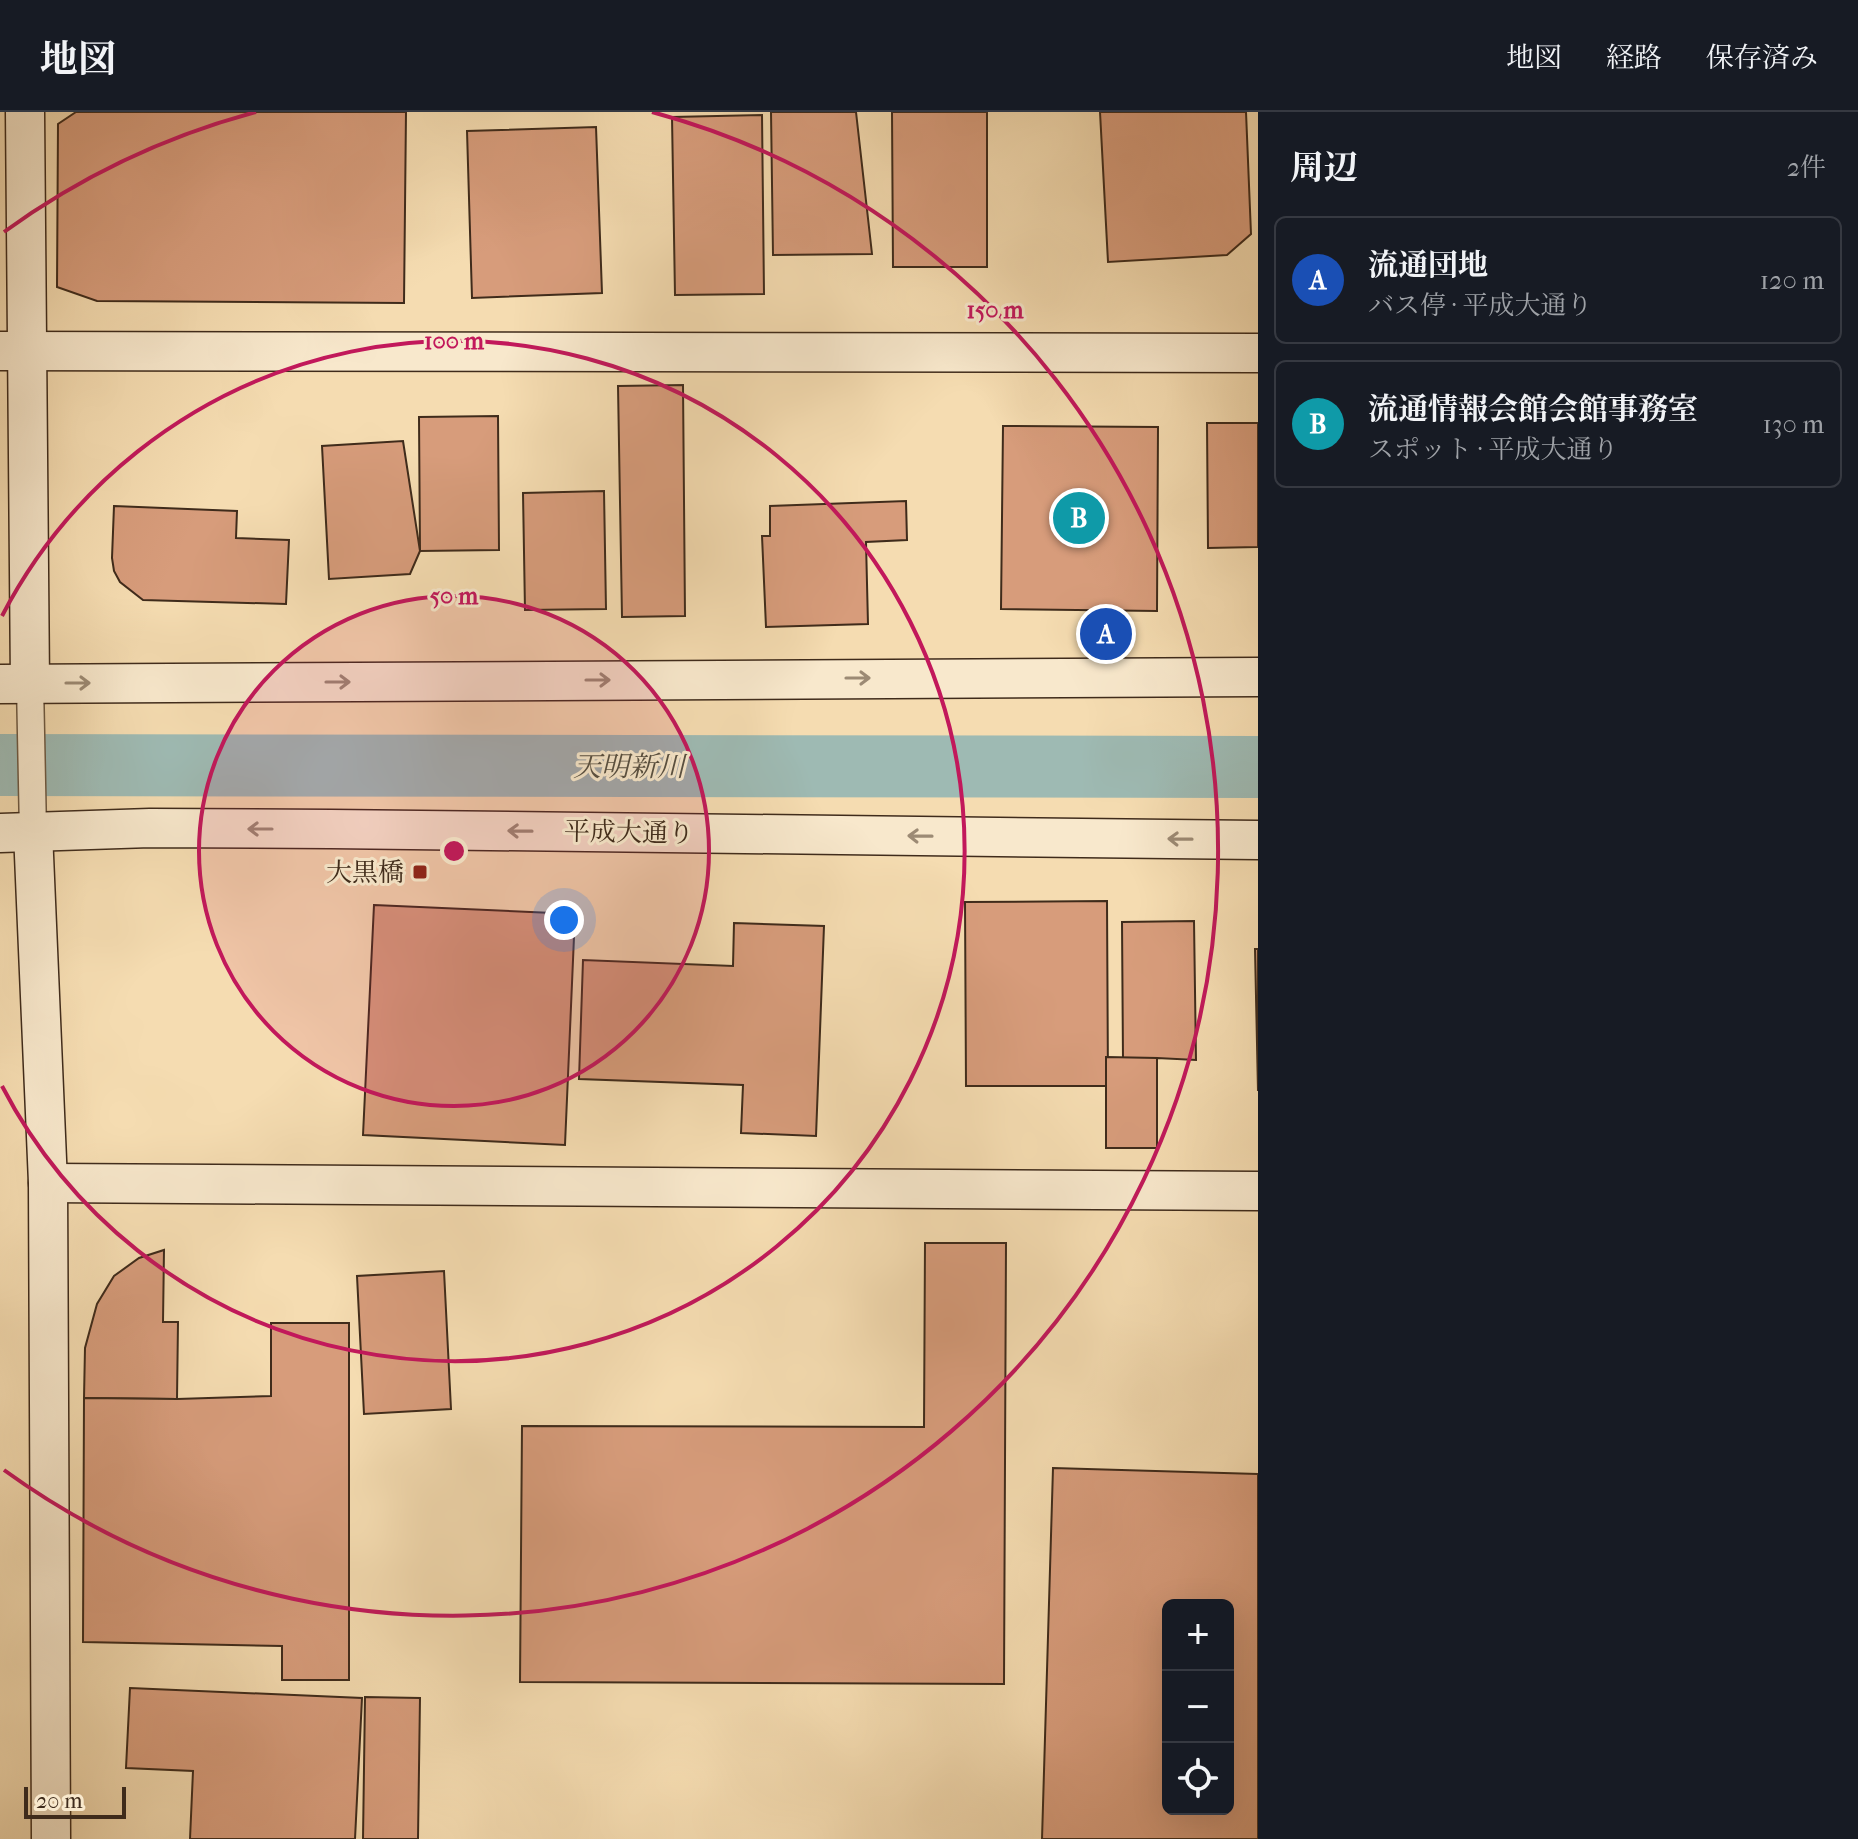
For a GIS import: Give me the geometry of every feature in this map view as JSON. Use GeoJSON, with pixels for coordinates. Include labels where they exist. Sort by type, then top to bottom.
{"type":"FeatureCollection","features":[{"type":"Feature","properties":{"kind":"street"},"geometry":{"type":"LineString","coordinates":[[25,112],[14,351],[22,820],[48,1183],[51,1839]]}},
{"type":"Feature","properties":{"kind":"street"},"geometry":{"type":"LineString","coordinates":[[14,351],[1258,353]]}},
{"type":"Feature","properties":{"kind":"street"},"geometry":{"type":"LineString","coordinates":[[20,691],[1258,677]]}},
{"type":"Feature","properties":{"kind":"street","name":"平成大通り"},"geometry":{"type":"LineString","coordinates":[[22,820],[150,828],[1258,840]]}},
{"type":"Feature","properties":{"kind":"street"},"geometry":{"type":"LineString","coordinates":[[48,1183],[1258,1191]]}},
{"type":"Feature","properties":{"kind":"building"},"geometry":{"type":"Polygon","coordinates":[[[76,112],[406,112],[404,303],[97,301],[57,287],[58,124],[76,112]]]}},
{"type":"Feature","properties":{"kind":"building"},"geometry":{"type":"Polygon","coordinates":[[[771,112],[856,112],[872,254],[773,255],[771,112]]]}},
{"type":"Feature","properties":{"kind":"building"},"geometry":{"type":"Polygon","coordinates":[[[892,112],[987,112],[987,267],[893,267],[892,112]]]}},
{"type":"Feature","properties":{"kind":"building"},"geometry":{"type":"Polygon","coordinates":[[[1100,112],[1246,112],[1251,234],[1227,255],[1108,262],[1100,112]]]}},
{"type":"Feature","properties":{"kind":"building"},"geometry":{"type":"Polygon","coordinates":[[[762,115],[764,294],[675,295],[672,117],[762,115]]]}},
{"type":"Feature","properties":{"kind":"building"},"geometry":{"type":"Polygon","coordinates":[[[596,127],[602,293],[472,298],[467,131],[596,127]]]}},
{"type":"Feature","properties":{"kind":"building"},"geometry":{"type":"Polygon","coordinates":[[[683,385],[685,616],[622,617],[618,386],[683,385]]]}},
{"type":"Feature","properties":{"kind":"building"},"geometry":{"type":"Polygon","coordinates":[[[498,416],[499,550],[420,551],[419,417],[498,416]]]}},
{"type":"Feature","properties":{"kind":"building"},"geometry":{"type":"Polygon","coordinates":[[[1207,423],[1258,423],[1258,547],[1208,548],[1207,423]]]}},
{"type":"Feature","properties":{"kind":"building"},"geometry":{"type":"Polygon","coordinates":[[[1003,426],[1158,427],[1157,611],[1001,609],[1003,426]]]}},
{"type":"Feature","properties":{"kind":"building"},"geometry":{"type":"Polygon","coordinates":[[[403,441],[420,551],[410,574],[329,579],[322,446],[403,441]]]}},
{"type":"Feature","properties":{"kind":"building"},"geometry":{"type":"Polygon","coordinates":[[[604,491],[606,609],[525,610],[523,493],[604,491]]]}},
{"type":"Feature","properties":{"kind":"building"},"geometry":{"type":"Polygon","coordinates":[[[906,501],[907,540],[866,542],[868,624],[766,627],[762,536],[770,536],[770,506],[906,501]]]}},
{"type":"Feature","properties":{"kind":"building"},"geometry":{"type":"Polygon","coordinates":[[[114,506],[237,511],[236,538],[289,540],[286,604],[143,600],[120,582],[114,571],[114,506]]]}},
{"type":"Feature","properties":{"kind":"building"},"geometry":{"type":"Polygon","coordinates":[[[1107,901],[1108,1086],[966,1086],[965,902],[1107,901]]]}},
{"type":"Feature","properties":{"kind":"building"},"geometry":{"type":"Polygon","coordinates":[[[374,905],[575,914],[565,1145],[363,1135],[374,905]]]}},
{"type":"Feature","properties":{"kind":"building"},"geometry":{"type":"Polygon","coordinates":[[[1194,921],[1196,1060],[1157,1058],[1123,1061],[1122,922],[1194,921]]]}},
{"type":"Feature","properties":{"kind":"building"},"geometry":{"type":"Polygon","coordinates":[[[734,923],[824,926],[816,1136],[741,1133],[743,1085],[579,1079],[583,960],[733,966],[734,923]]]}},
{"type":"Feature","properties":{"kind":"building"},"geometry":{"type":"Polygon","coordinates":[[[1255,949],[1258,949],[1258,1091],[1255,949]]]}},
{"type":"Feature","properties":{"kind":"building"},"geometry":{"type":"Polygon","coordinates":[[[1106,1057],[1157,1058],[1157,1148],[1106,1148],[1106,1057]]]}},
{"type":"Feature","properties":{"kind":"building"},"geometry":{"type":"Polygon","coordinates":[[[925,1243],[1006,1243],[1004,1684],[520,1682],[522,1426],[924,1427],[925,1243]]]}},
{"type":"Feature","properties":{"kind":"building"},"geometry":{"type":"Polygon","coordinates":[[[164,1250],[163,1322],[178,1322],[177,1399],[84,1398],[85,1348],[97,1304],[114,1276],[139,1258],[164,1250]]]}},
{"type":"Feature","properties":{"kind":"building"},"geometry":{"type":"Polygon","coordinates":[[[444,1271],[451,1409],[364,1414],[357,1276],[444,1271]]]}},
{"type":"Feature","properties":{"kind":"building"},"geometry":{"type":"Polygon","coordinates":[[[271,1323],[349,1323],[349,1680],[282,1680],[282,1646],[83,1642],[84,1398],[271,1396],[271,1323]]]}},
{"type":"Feature","properties":{"kind":"building"},"geometry":{"type":"Polygon","coordinates":[[[1053,1468],[1258,1474],[1258,1839],[1042,1839],[1053,1468]]]}},
{"type":"Feature","properties":{"kind":"building"},"geometry":{"type":"Polygon","coordinates":[[[130,1688],[362,1698],[355,1839],[190,1839],[193,1771],[126,1768],[130,1688]]]}},
{"type":"Feature","properties":{"kind":"building"},"geometry":{"type":"Polygon","coordinates":[[[365,1697],[420,1698],[418,1839],[363,1839],[365,1697]]]}},
{"type":"Feature","properties":{"kind":"waterway","name":"天明新川"},"geometry":{"type":"LineString","coordinates":[[0,765],[1258,767]]}},
{"type":"Feature","properties":{"kind":"place","name":"流通情報会館会館事務室"},"geometry":{"type":"Point","coordinates":[1079,518]}},
{"type":"Feature","properties":{"kind":"place","name":"流通団地"},"geometry":{"type":"Point","coordinates":[1106,634]}},
{"type":"Feature","properties":{"kind":"place","name":"大黒橋"},"geometry":{"type":"Point","coordinates":[420,872]}}]}
